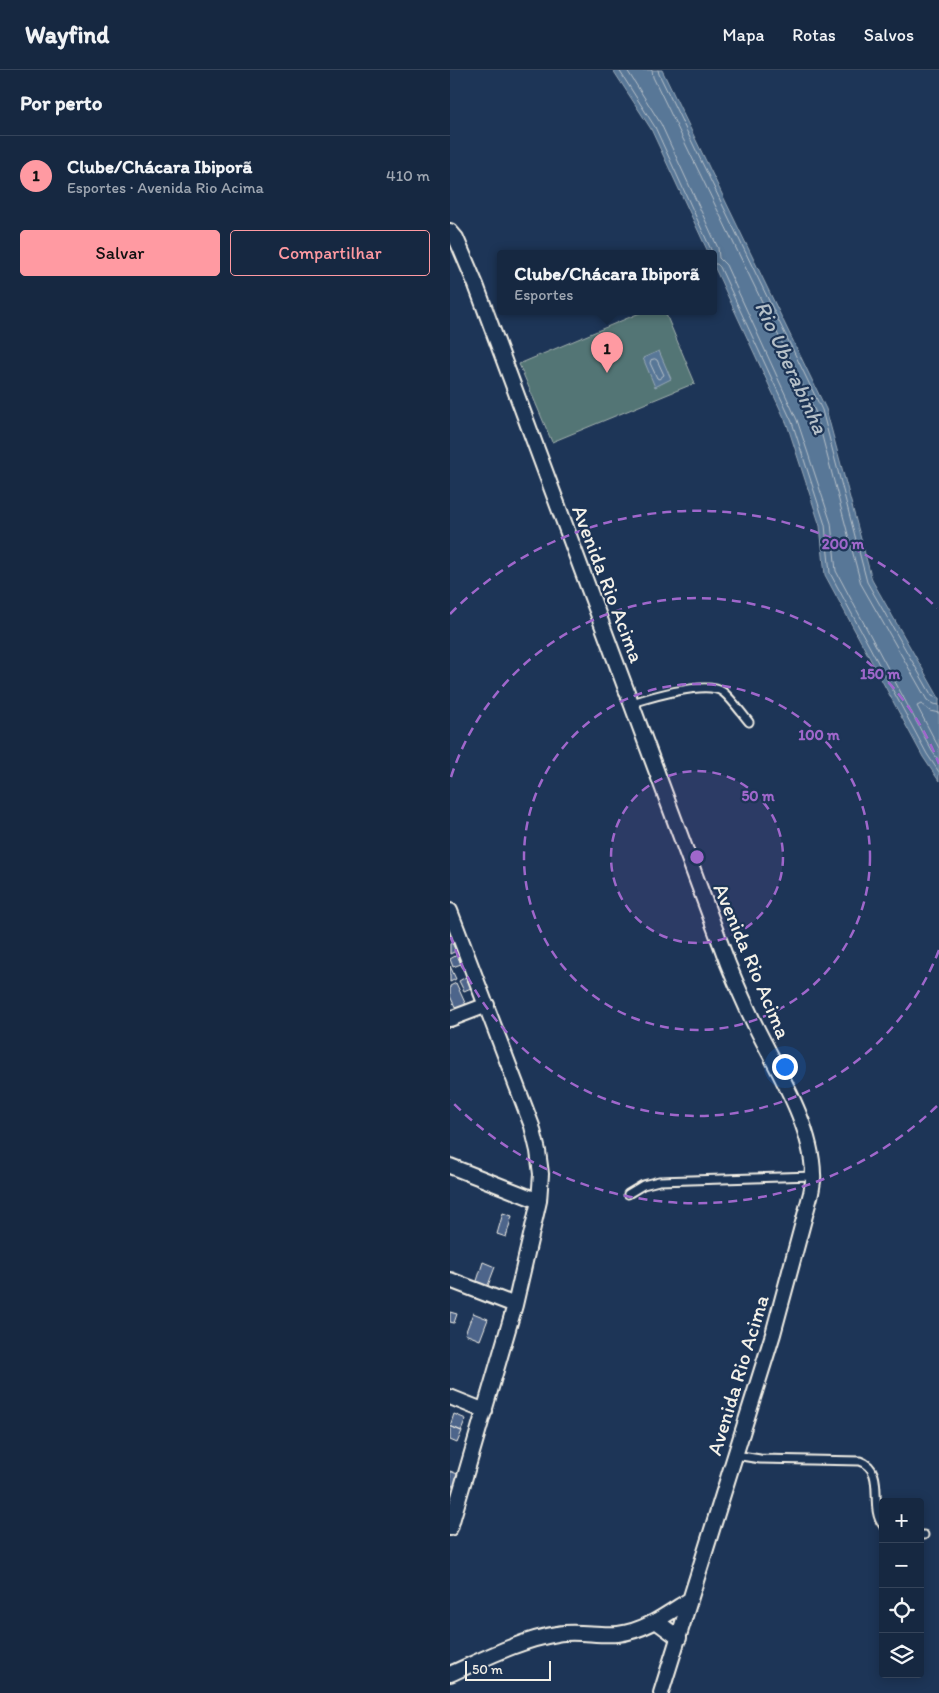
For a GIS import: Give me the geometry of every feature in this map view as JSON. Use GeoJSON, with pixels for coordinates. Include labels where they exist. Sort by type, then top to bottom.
{"type":"FeatureCollection","features":[{"type":"Feature","properties":{"kind":"street","name":"Avenida Rio Acima"},"geometry":{"type":"LineString","coordinates":[[450,230],[456,238],[476,284],[728,964],[747,1010],[796,1108],[806,1135],[814,1176],[773,1334],[661,1693]]}},
{"type":"Feature","properties":{"kind":"street"},"geometry":{"type":"LineString","coordinates":[[450,911],[532,1126],[541,1174],[539,1201],[515,1305],[485,1411],[451,1519]]}},
{"type":"Feature","properties":{"kind":"street"},"geometry":{"type":"LineString","coordinates":[[450,1019],[487,1005]]}},
{"type":"Feature","properties":{"kind":"street"},"geometry":{"type":"LineString","coordinates":[[450,1166],[539,1201]]}},
{"type":"Feature","properties":{"kind":"street"},"geometry":{"type":"LineString","coordinates":[[450,1280],[515,1305]]}},
{"type":"Feature","properties":{"kind":"street"},"geometry":{"type":"LineString","coordinates":[[450,1397],[485,1411]]}},
{"type":"Feature","properties":{"kind":"street"},"geometry":{"type":"LineString","coordinates":[[450,1674],[538,1637],[559,1633],[618,1634],[638,1630],[689,1600]]}},
{"type":"Feature","properties":{"kind":"street"},"geometry":{"type":"LineString","coordinates":[[656,1621],[679,1638]]}},
{"type":"Feature","properties":{"kind":"lane"},"geometry":{"type":"LineString","coordinates":[[632,703],[691,689],[708,688],[723,692],[749,722]]}},
{"type":"Feature","properties":{"kind":"lane"},"geometry":{"type":"LineString","coordinates":[[628,1194],[643,1185],[660,1181],[814,1176]]}},
{"type":"Feature","properties":{"kind":"lane"},"geometry":{"type":"LineString","coordinates":[[735,1455],[760,1459],[860,1461],[866,1463],[871,1467],[874,1474],[879,1517]]}},
{"type":"Feature","properties":{"kind":"green space"},"geometry":{"type":"Polygon","coordinates":[[[635,315],[666,315],[695,383],[552,442],[519,364],[635,315]]]}},
{"type":"Feature","properties":{"kind":"water","name":"Rio Uberabinha"},"geometry":{"type":"Polygon","coordinates":[[[613,70],[662,70],[826,409],[872,580],[939,698],[939,781],[923,757],[825,575],[820,526],[787,424],[717,273],[717,250],[707,250],[651,129],[613,70]]]}},
{"type":"Feature","properties":{"kind":"water"},"geometry":{"type":"Polygon","coordinates":[[[659,351],[671,379],[655,387],[643,358],[659,351]]]}},
{"type":"Feature","properties":{"kind":"building"},"geometry":{"type":"Polygon","coordinates":[[[452,943],[456,951],[450,954],[450,944],[452,943]]]}},
{"type":"Feature","properties":{"kind":"building"},"geometry":{"type":"Polygon","coordinates":[[[457,955],[461,964],[453,967],[450,959],[457,955]]]}},
{"type":"Feature","properties":{"kind":"building"},"geometry":{"type":"Polygon","coordinates":[[[450,966],[456,979],[450,982],[450,966]]]}},
{"type":"Feature","properties":{"kind":"building"},"geometry":{"type":"Polygon","coordinates":[[[466,977],[471,988],[464,991],[459,981],[466,977]]]}},
{"type":"Feature","properties":{"kind":"building"},"geometry":{"type":"Polygon","coordinates":[[[456,983],[466,1005],[456,1009],[450,996],[450,986],[456,983]]]}},
{"type":"Feature","properties":{"kind":"building"},"geometry":{"type":"Polygon","coordinates":[[[503,1213],[512,1216],[506,1237],[497,1234],[503,1213]]]}},
{"type":"Feature","properties":{"kind":"building"},"geometry":{"type":"Polygon","coordinates":[[[483,1262],[495,1267],[487,1288],[476,1284],[483,1262]]]}},
{"type":"Feature","properties":{"kind":"building"},"geometry":{"type":"Polygon","coordinates":[[[450,1312],[457,1314],[454,1323],[450,1322],[450,1312]]]}},
{"type":"Feature","properties":{"kind":"building"},"geometry":{"type":"Polygon","coordinates":[[[473,1313],[488,1319],[480,1340],[465,1334],[473,1313]]]}},
{"type":"Feature","properties":{"kind":"building"},"geometry":{"type":"Polygon","coordinates":[[[454,1414],[466,1419],[461,1431],[450,1426],[454,1414]]]}},
{"type":"Feature","properties":{"kind":"building"},"geometry":{"type":"Polygon","coordinates":[[[450,1426],[462,1431],[457,1443],[450,1440],[450,1426]]]}},
{"type":"Feature","properties":{"kind":"building"},"geometry":{"type":"Polygon","coordinates":[[[450,1471],[460,1475],[455,1487],[450,1485],[450,1471]]]}},
{"type":"Feature","properties":{"kind":"place","name":"Clube/Chácara Ibiporã"},"geometry":{"type":"Point","coordinates":[607,373]}}]}
